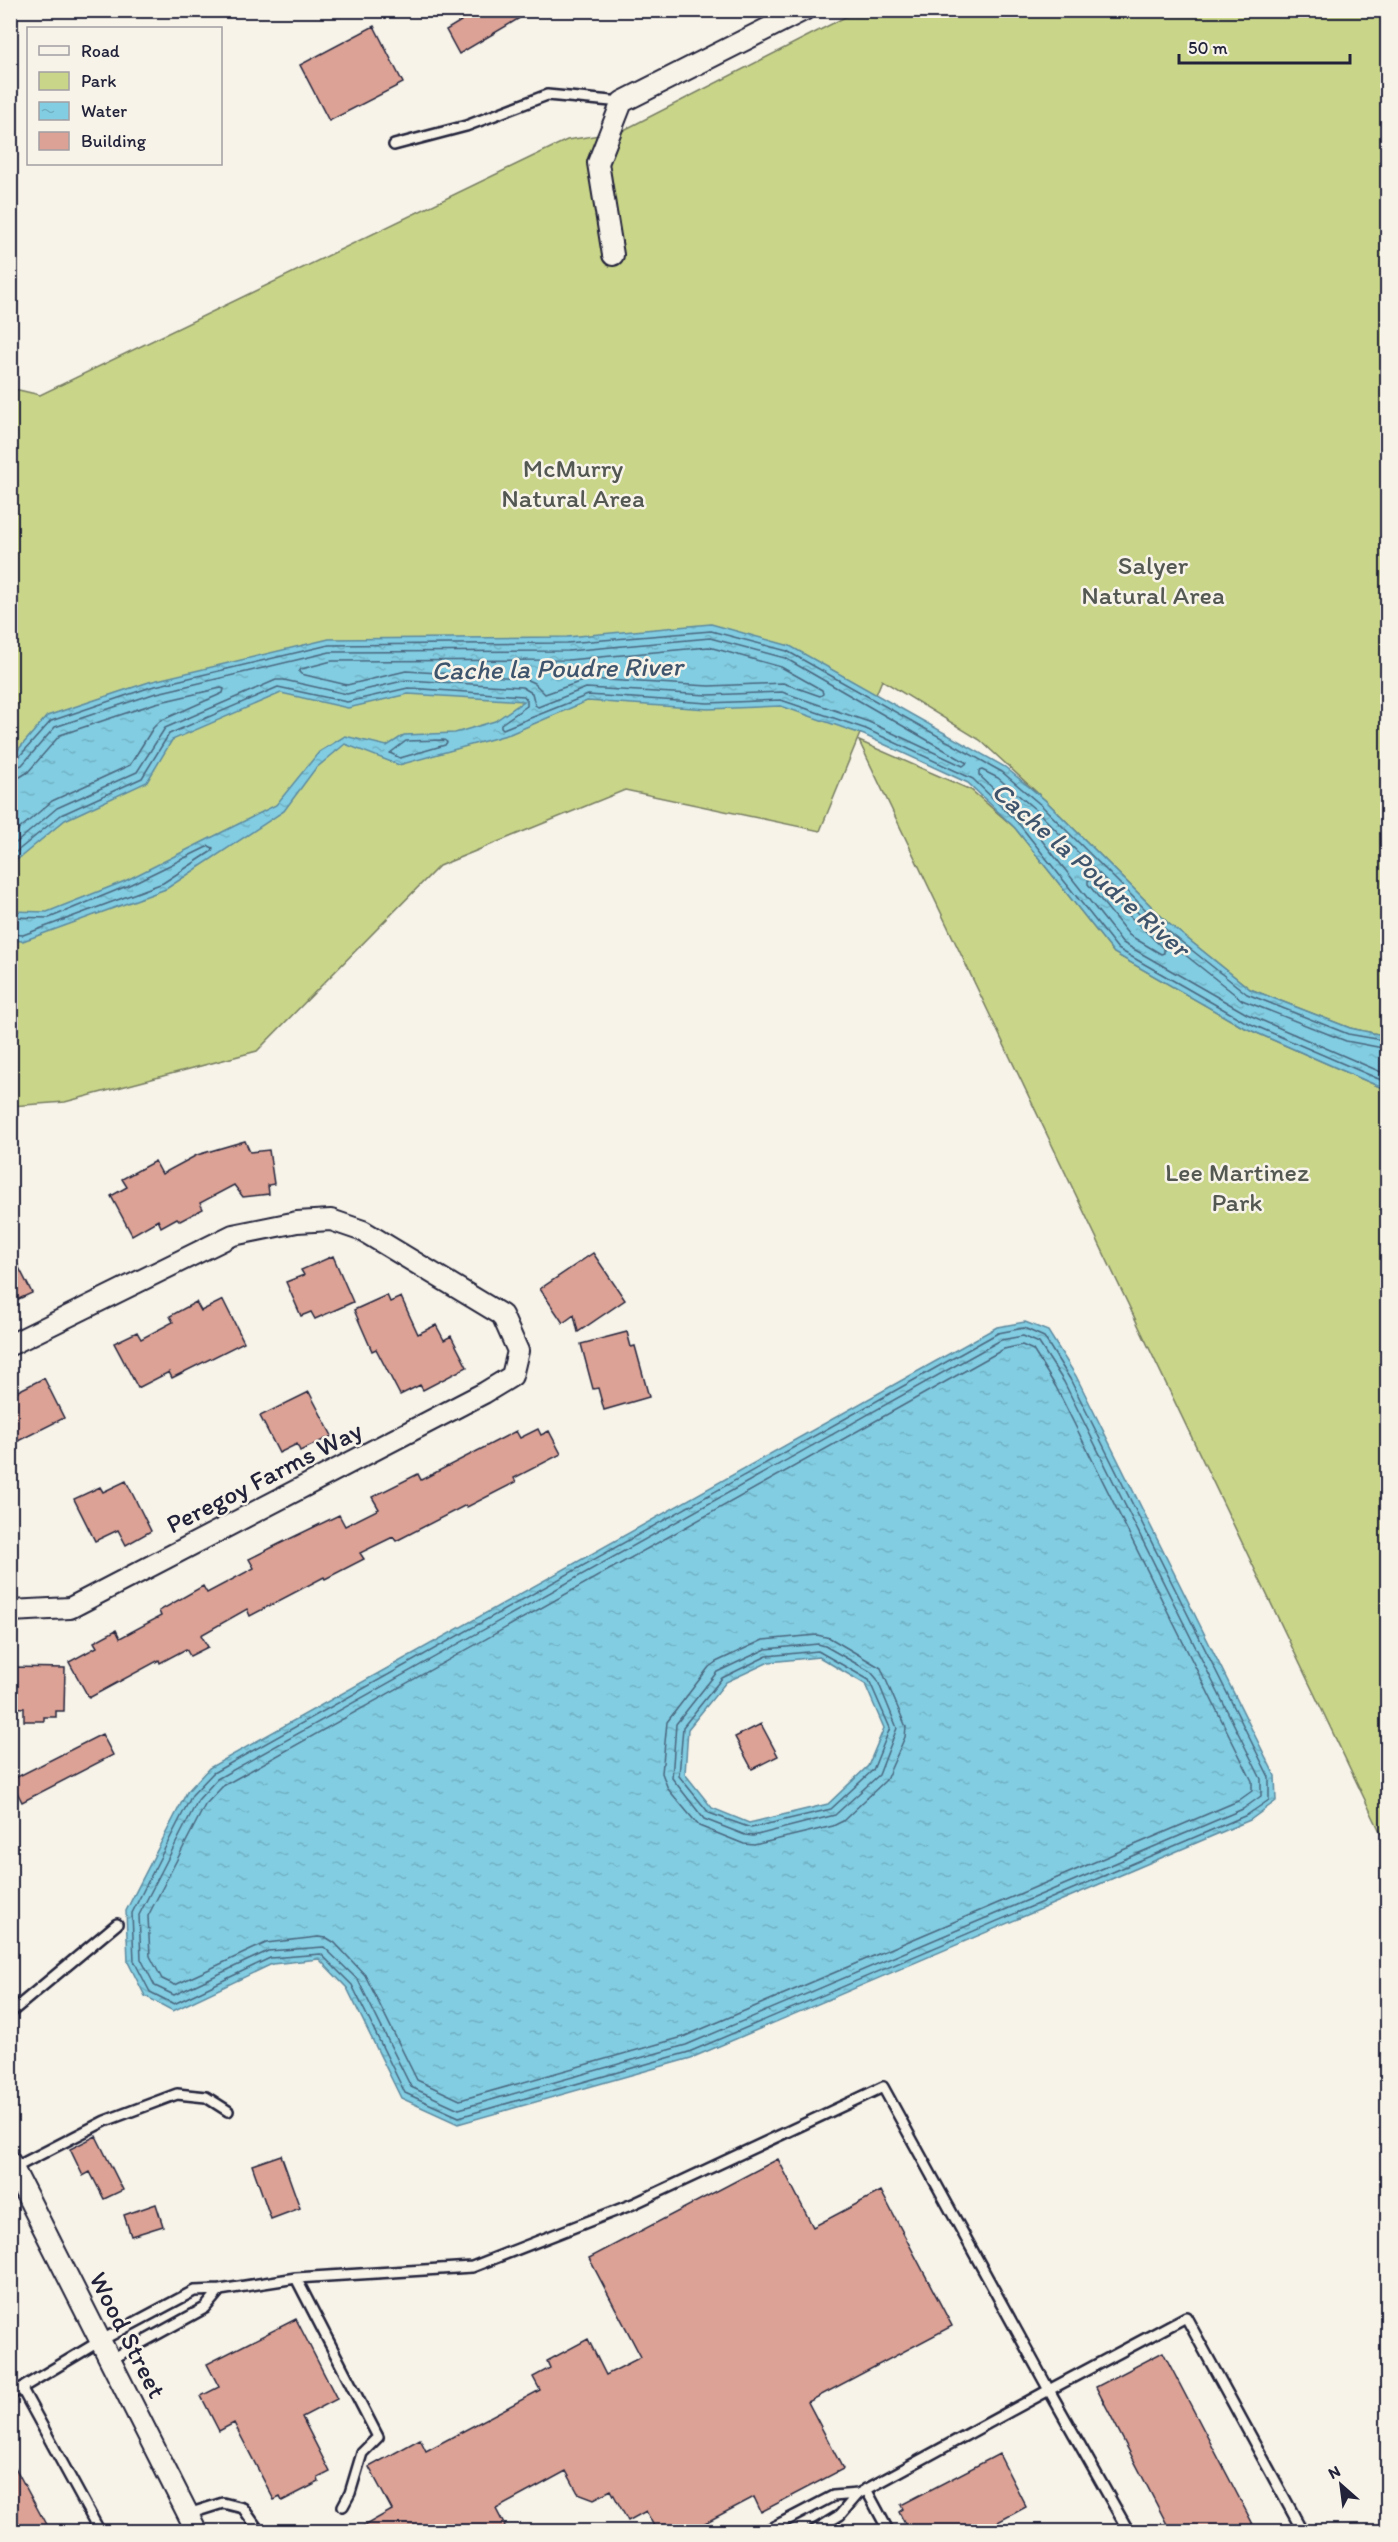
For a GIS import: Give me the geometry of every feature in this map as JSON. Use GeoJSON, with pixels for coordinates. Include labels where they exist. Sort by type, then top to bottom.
{"type":"FeatureCollection","features":[{"type":"Feature","properties":{"kind":"street"},"geometry":{"type":"LineString","coordinates":[[613,255],[598,163],[622,102],[804,10]]}},
{"type":"Feature","properties":{"kind":"street","name":"Peregoy Farms Way"},"geometry":{"type":"LineString","coordinates":[[10,1345],[233,1235],[297,1222],[331,1220],[363,1231],[502,1316],[518,1351],[512,1376],[484,1393],[70,1608],[10,1611]]}},
{"type":"Feature","properties":{"kind":"street","name":"Wood Street"},"geometry":{"type":"LineString","coordinates":[[12,2165],[197,2532]]}},
{"type":"Feature","properties":{"kind":"lane"},"geometry":{"type":"LineString","coordinates":[[394,145],[466,126],[547,95],[622,102]]}},
{"type":"Feature","properties":{"kind":"lane"},"geometry":{"type":"LineString","coordinates":[[10,2013],[117,1924]]}},
{"type":"Feature","properties":{"kind":"lane"},"geometry":{"type":"LineString","coordinates":[[10,2395],[100,2341],[194,2291],[220,2290],[296,2278],[472,2267],[633,2204],[883,2087],[1129,2532]]}},
{"type":"Feature","properties":{"kind":"lane"},"geometry":{"type":"LineString","coordinates":[[12,2165],[105,2121],[177,2094],[206,2097],[228,2111]]}},
{"type":"Feature","properties":{"kind":"lane"},"geometry":{"type":"LineString","coordinates":[[296,2278],[378,2436],[362,2453],[350,2493],[343,2506]]}},
{"type":"Feature","properties":{"kind":"lane"},"geometry":{"type":"LineString","coordinates":[[110,2360],[205,2308],[220,2290]]}},
{"type":"Feature","properties":{"kind":"lane"},"geometry":{"type":"LineString","coordinates":[[812,2532],[840,2515],[862,2492],[1186,2317],[1303,2532]]}},
{"type":"Feature","properties":{"kind":"lane"},"geometry":{"type":"LineString","coordinates":[[22,2389],[100,2532]]}},
{"type":"Feature","properties":{"kind":"lane"},"geometry":{"type":"LineString","coordinates":[[764,2532],[833,2496],[862,2492]]}},
{"type":"Feature","properties":{"kind":"lane"},"geometry":{"type":"LineString","coordinates":[[862,2492],[889,2532]]}},
{"type":"Feature","properties":{"kind":"lane"},"geometry":{"type":"LineString","coordinates":[[188,2514],[223,2503],[243,2508],[260,2532]]}},
{"type":"Feature","properties":{"kind":"green space"},"geometry":{"type":"Polygon","coordinates":[[[857,11],[1387,11],[1387,1036],[1350,1028],[1250,989],[1168,923],[1045,800],[980,740],[882,680],[820,831],[625,790],[439,866],[257,1051],[65,1102],[11,1106],[10,388],[40,395],[567,140],[620,132],[857,11]]]}},
{"type":"Feature","properties":{"kind":"green space","name":"Lee Martinez Park"},"geometry":{"type":"Polygon","coordinates":[[[859,741],[971,790],[1015,828],[1114,953],[1241,1026],[1387,1090],[1387,1846],[859,741]]]}},
{"type":"Feature","properties":{"kind":"water","name":"Cache la Poudre River"},"geometry":{"type":"Polygon","coordinates":[[[711,624],[790,646],[1005,767],[1045,800],[1168,923],[1250,989],[1350,1028],[1387,1036],[1387,1090],[1241,1026],[1114,953],[1015,828],[968,783],[864,735],[781,706],[708,709],[587,701],[510,734],[399,765],[345,744],[315,769],[284,811],[166,889],[23,941],[11,940],[11,911],[47,912],[125,881],[276,805],[319,752],[345,736],[387,746],[404,735],[455,733],[495,721],[524,701],[408,694],[348,708],[281,693],[172,740],[147,782],[65,820],[11,865],[11,758],[47,716],[149,682],[329,639],[567,637],[711,624]]]}},
{"type":"Feature","properties":{"kind":"water"},"geometry":{"type":"Polygon","coordinates":[[[1025,1322],[1048,1331],[1076,1376],[1275,1776],[1276,1801],[1250,1820],[691,2058],[458,2124],[401,2098],[347,1988],[319,1959],[272,1964],[173,2011],[145,1996],[128,1962],[126,1911],[187,1792],[209,1768],[997,1327],[1025,1322]],[[819,1657],[769,1662],[726,1682],[688,1729],[685,1774],[712,1808],[749,1823],[828,1804],[868,1766],[884,1728],[865,1684],[819,1657]]]}},
{"type":"Feature","properties":{"kind":"building"},"geometry":{"type":"Polygon","coordinates":[[[455,10],[533,10],[459,54],[446,30],[461,21],[455,10]]]}},
{"type":"Feature","properties":{"kind":"building"},"geometry":{"type":"Polygon","coordinates":[[[374,26],[403,83],[329,121],[300,65],[374,26]]]}},
{"type":"Feature","properties":{"kind":"building"},"geometry":{"type":"Polygon","coordinates":[[[245,1141],[250,1152],[269,1150],[274,1184],[268,1185],[269,1194],[243,1197],[234,1185],[200,1203],[203,1209],[180,1221],[177,1218],[161,1227],[158,1220],[132,1235],[111,1196],[127,1187],[122,1179],[155,1161],[162,1174],[197,1155],[245,1141]]]}},
{"type":"Feature","properties":{"kind":"building"},"geometry":{"type":"Polygon","coordinates":[[[10,1250],[32,1293],[10,1303],[10,1250]]]}},
{"type":"Feature","properties":{"kind":"building"},"geometry":{"type":"Polygon","coordinates":[[[593,1253],[625,1300],[578,1332],[574,1315],[563,1323],[540,1289],[593,1253]]]}},
{"type":"Feature","properties":{"kind":"building"},"geometry":{"type":"Polygon","coordinates":[[[333,1256],[353,1302],[315,1319],[311,1312],[301,1316],[286,1282],[304,1275],[301,1270],[333,1256]]]}},
{"type":"Feature","properties":{"kind":"building"},"geometry":{"type":"Polygon","coordinates":[[[387,1295],[390,1302],[401,1297],[418,1334],[436,1325],[444,1340],[451,1336],[467,1367],[423,1390],[420,1385],[400,1395],[376,1349],[372,1351],[354,1310],[387,1295]]]}},
{"type":"Feature","properties":{"kind":"building"},"geometry":{"type":"Polygon","coordinates":[[[223,1300],[244,1342],[172,1378],[169,1372],[138,1388],[114,1343],[137,1332],[141,1339],[173,1322],[170,1316],[196,1302],[201,1311],[223,1300]]]}},
{"type":"Feature","properties":{"kind":"building"},"geometry":{"type":"Polygon","coordinates":[[[627,1332],[631,1347],[635,1346],[649,1397],[604,1410],[598,1388],[593,1389],[581,1344],[627,1332]]]}},
{"type":"Feature","properties":{"kind":"building"},"geometry":{"type":"Polygon","coordinates":[[[44,1378],[64,1418],[10,1445],[10,1395],[44,1378]]]}},
{"type":"Feature","properties":{"kind":"building"},"geometry":{"type":"Polygon","coordinates":[[[309,1392],[332,1436],[300,1451],[297,1444],[279,1453],[260,1416],[309,1392]]]}},
{"type":"Feature","properties":{"kind":"building"},"geometry":{"type":"Polygon","coordinates":[[[538,1429],[541,1435],[549,1431],[561,1454],[514,1478],[516,1482],[467,1507],[466,1505],[396,1541],[393,1537],[360,1553],[364,1559],[325,1579],[324,1577],[250,1616],[247,1609],[201,1635],[208,1647],[190,1656],[186,1649],[160,1663],[159,1660],[89,1698],[69,1662],[97,1647],[94,1642],[116,1630],[120,1638],[161,1616],[159,1611],[203,1586],[207,1593],[254,1568],[249,1559],[279,1544],[339,1515],[345,1526],[379,1509],[372,1497],[418,1474],[421,1480],[516,1431],[520,1438],[538,1429]]]}},
{"type":"Feature","properties":{"kind":"building"},"geometry":{"type":"Polygon","coordinates":[[[126,1481],[151,1531],[126,1545],[118,1530],[95,1541],[74,1499],[100,1487],[103,1492],[126,1481]]]}},
{"type":"Feature","properties":{"kind":"building"},"geometry":{"type":"Polygon","coordinates":[[[10,1667],[65,1668],[64,1711],[56,1711],[56,1717],[44,1717],[44,1721],[24,1721],[24,1708],[10,1707],[10,1667]]]}},
{"type":"Feature","properties":{"kind":"building"},"geometry":{"type":"Polygon","coordinates":[[[761,1724],[778,1756],[752,1769],[735,1737],[761,1724]]]}},
{"type":"Feature","properties":{"kind":"building"},"geometry":{"type":"Polygon","coordinates":[[[102,1734],[113,1755],[22,1802],[11,1780],[102,1734]]]}},
{"type":"Feature","properties":{"kind":"building"},"geometry":{"type":"Polygon","coordinates":[[[96,2136],[123,2190],[104,2199],[90,2172],[83,2176],[70,2149],[96,2136]]]}},
{"type":"Feature","properties":{"kind":"building"},"geometry":{"type":"Polygon","coordinates":[[[281,2155],[300,2208],[271,2219],[252,2165],[281,2155]]]}},
{"type":"Feature","properties":{"kind":"building"},"geometry":{"type":"Polygon","coordinates":[[[778,2159],[813,2227],[881,2191],[952,2326],[808,2402],[843,2469],[761,2512],[754,2497],[688,2532],[657,2532],[646,2511],[628,2521],[611,2490],[594,2499],[578,2493],[566,2471],[496,2509],[508,2532],[353,2532],[392,2510],[369,2467],[420,2439],[426,2451],[540,2390],[533,2377],[550,2368],[547,2361],[588,2339],[606,2375],[641,2357],[589,2258],[778,2159]]]}},
{"type":"Feature","properties":{"kind":"building"},"geometry":{"type":"Polygon","coordinates":[[[156,2204],[163,2226],[131,2236],[124,2215],[156,2204]]]}},
{"type":"Feature","properties":{"kind":"building"},"geometry":{"type":"Polygon","coordinates":[[[296,2319],[337,2399],[302,2417],[330,2472],[318,2478],[319,2482],[282,2501],[280,2497],[274,2500],[234,2423],[219,2431],[201,2396],[219,2387],[207,2364],[296,2319]]]}},
{"type":"Feature","properties":{"kind":"building"},"geometry":{"type":"Polygon","coordinates":[[[1163,2352],[1257,2532],[1171,2532],[1096,2387],[1163,2352]]]}},
{"type":"Feature","properties":{"kind":"building"},"geometry":{"type":"Polygon","coordinates":[[[999,2454],[1026,2507],[979,2532],[916,2532],[913,2525],[907,2528],[899,2512],[903,2509],[901,2505],[999,2454]]]}},
{"type":"Feature","properties":{"kind":"building"},"geometry":{"type":"Polygon","coordinates":[[[10,2458],[50,2532],[10,2532],[10,2458]]]}},
{"type":"Feature","properties":{"kind":"park label","name":"McMurry Natural Area"},"geometry":{"type":"Point","coordinates":[573,483]}},
{"type":"Feature","properties":{"kind":"park label","name":"Salyer Natural Area"},"geometry":{"type":"Point","coordinates":[1153,580]}}]}
